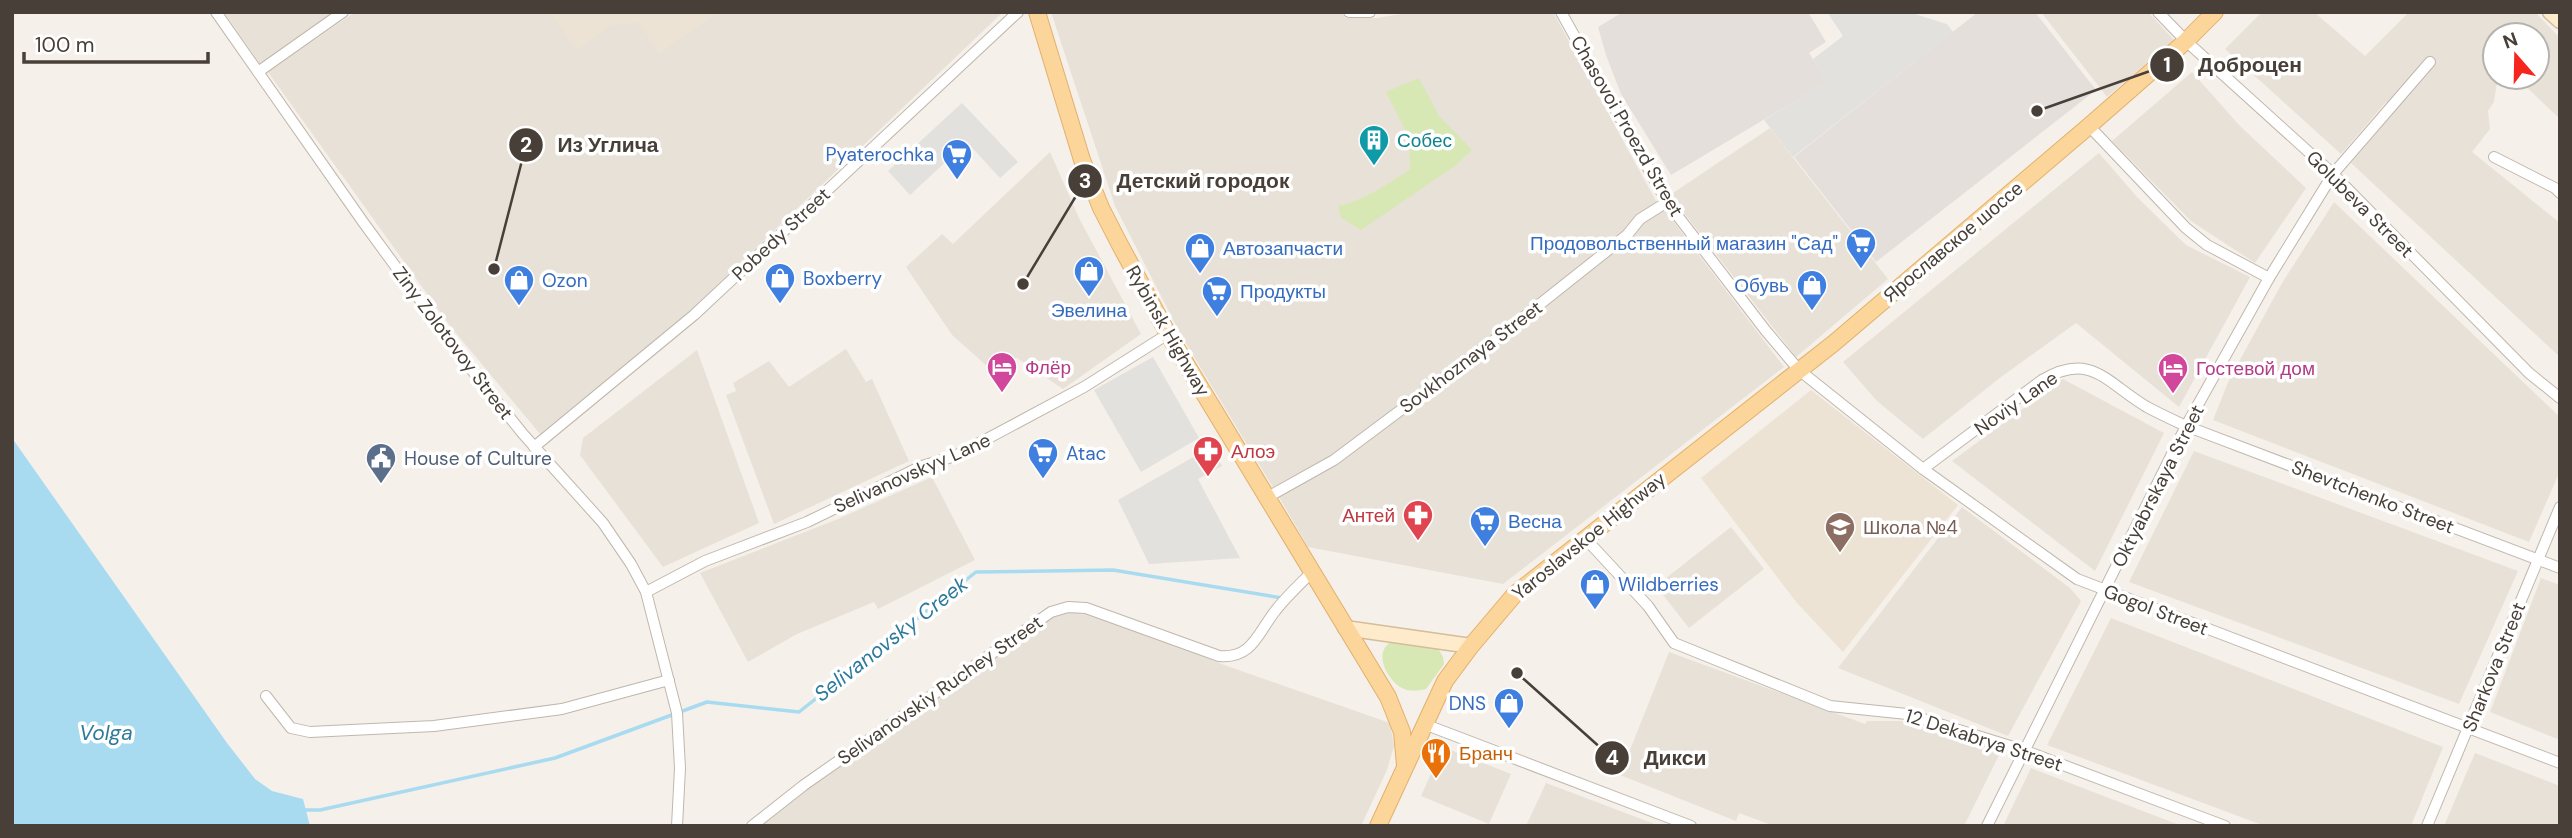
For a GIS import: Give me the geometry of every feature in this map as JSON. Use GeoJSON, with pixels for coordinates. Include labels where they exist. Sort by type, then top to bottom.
{"type":"FeatureCollection","features":[{"type":"Feature","properties":{"kind":"main road","name":"Rybinsk Highway"},"geometry":{"type":"LineString","coordinates":[[1037,12],[1082,160],[1101,208],[1168,334],[1396,713],[1402,732],[1405,767]]}},
{"type":"Feature","properties":{"kind":"main road","name":"Ярославское шоссе"},"geometry":{"type":"LineString","coordinates":[[1800,370],[2089,126],[2215,12]]}},
{"type":"Feature","properties":{"kind":"main road"},"geometry":{"type":"LineString","coordinates":[[2550,12],[2560,21]]}},
{"type":"Feature","properties":{"kind":"main road","name":"Yaroslavskoe Highway"},"geometry":{"type":"LineString","coordinates":[[1378,826],[1445,681],[1515,594],[1584,537],[1800,370]]}},
{"type":"Feature","properties":{"kind":"main road"},"geometry":{"type":"LineString","coordinates":[[1345,628],[1471,646]]}},
{"type":"Feature","properties":{"kind":"street","name":"Ziny Zolotovoy Street"},"geometry":{"type":"LineString","coordinates":[[216,12],[448,338],[534,447],[603,523],[626,556],[646,592],[669,680],[679,738],[677,826]]}},
{"type":"Feature","properties":{"kind":"street"},"geometry":{"type":"LineString","coordinates":[[258,72],[343,12]]}},
{"type":"Feature","properties":{"kind":"street","name":"Pobedy Street"},"geometry":{"type":"LineString","coordinates":[[534,447],[694,315],[1018,12]]}},
{"type":"Feature","properties":{"kind":"street"},"geometry":{"type":"LineString","coordinates":[[1349,13],[1370,12]]}},
{"type":"Feature","properties":{"kind":"street","name":"Chasovoi Proezd Street"},"geometry":{"type":"LineString","coordinates":[[1561,12],[1667,202],[1800,370]]}},
{"type":"Feature","properties":{"kind":"street","name":"Golubeva Street"},"geometry":{"type":"LineString","coordinates":[[2158,12],[2186,41],[2333,174],[2529,373],[2560,398]]}},
{"type":"Feature","properties":{"kind":"street","name":"Oktyabrskaya Street"},"geometry":{"type":"LineString","coordinates":[[1987,826],[2186,426],[2269,278],[2333,174],[2430,62]]}},
{"type":"Feature","properties":{"kind":"street"},"geometry":{"type":"LineString","coordinates":[[2089,126],[2186,228],[2207,244],[2269,278]]}},
{"type":"Feature","properties":{"kind":"street"},"geometry":{"type":"LineString","coordinates":[[2494,157],[2560,193]]}},
{"type":"Feature","properties":{"kind":"street","name":"Sovkhoznaya Street"},"geometry":{"type":"LineString","coordinates":[[1266,498],[1334,460],[1501,335],[1627,235],[1640,219],[1667,202]]}},
{"type":"Feature","properties":{"kind":"street","name":"Selivanovskyy Lane"},"geometry":{"type":"LineString","coordinates":[[646,592],[705,561],[807,522],[922,466],[955,456],[1084,387],[1168,334]]}},
{"type":"Feature","properties":{"kind":"street","name":"Noviy Lane"},"geometry":{"type":"LineString","coordinates":[[1923,470],[2042,380],[2071,368],[2096,370],[2147,406],[2186,426]]}},
{"type":"Feature","properties":{"kind":"street","name":"Gogol Street"},"geometry":{"type":"LineString","coordinates":[[1800,370],[1923,470],[2077,579],[2560,764]]}},
{"type":"Feature","properties":{"kind":"street","name":"Shevtchenko Street"},"geometry":{"type":"LineString","coordinates":[[2186,426],[2560,568]]}},
{"type":"Feature","properties":{"kind":"street","name":"Sharkova Street"},"geometry":{"type":"LineString","coordinates":[[2427,826],[2560,507]]}},
{"type":"Feature","properties":{"kind":"street","name":"12 Dekabrya Street"},"geometry":{"type":"LineString","coordinates":[[1584,537],[1648,606],[1674,643],[1830,706],[1907,713],[2023,750],[2225,826]]}},
{"type":"Feature","properties":{"kind":"street","name":"Selivanovskiy Ruchey Street"},"geometry":{"type":"LineString","coordinates":[[752,826],[804,785],[1051,612],[1068,607],[1086,608],[1219,656],[1237,655],[1251,645],[1276,609],[1311,573]]}},
{"type":"Feature","properties":{"kind":"street"},"geometry":{"type":"LineString","coordinates":[[266,696],[292,728],[310,732],[433,726],[562,709],[669,680]]}},
{"type":"Feature","properties":{"kind":"street"},"geometry":{"type":"LineString","coordinates":[[1424,724],[1691,826]]}},
{"type":"Feature","properties":{"kind":"shaded area"},"geometry":{"type":"Polygon","coordinates":[[[224,12],[335,12],[260,64],[224,12]]]}},
{"type":"Feature","properties":{"kind":"shaded area"},"geometry":{"type":"Polygon","coordinates":[[[355,12],[1003,12],[693,308],[540,434],[450,326],[268,72],[355,12]]]}},
{"type":"Feature","properties":{"kind":"shaded area"},"geometry":{"type":"Polygon","coordinates":[[[550,12],[718,12],[659,54],[639,23],[612,25],[577,50],[550,12]]]}},
{"type":"Feature","properties":{"kind":"shaded area"},"geometry":{"type":"Polygon","coordinates":[[[1051,12],[1342,12],[1345,18],[1377,18],[1413,12],[1553,12],[1657,203],[1637,214],[1623,231],[1498,331],[1332,458],[1274,489],[1182,337],[1115,206],[1051,12]]]}},
{"type":"Feature","properties":{"kind":"shaded area"},"geometry":{"type":"Polygon","coordinates":[[[1623,12],[1808,12],[1826,42],[1809,53],[1827,82],[1671,175],[1621,94],[1606,55],[1598,27],[1623,12]]]}},
{"type":"Feature","properties":{"kind":"shaded area"},"geometry":{"type":"Polygon","coordinates":[[[1827,12],[1908,12],[1947,24],[1953,32],[1793,157],[1764,120],[1826,82],[1813,59],[1843,36],[1827,12]]]}},
{"type":"Feature","properties":{"kind":"shaded area"},"geometry":{"type":"Polygon","coordinates":[[[1978,12],[2035,12],[2096,90],[1876,262],[1794,157],[1978,12]]]}},
{"type":"Feature","properties":{"kind":"shaded area"},"geometry":{"type":"Polygon","coordinates":[[[2041,12],[2148,12],[2174,40],[2107,97],[2041,12]]]}},
{"type":"Feature","properties":{"kind":"shaded area"},"geometry":{"type":"Polygon","coordinates":[[[2262,12],[2314,12],[2365,56],[2409,12],[2535,12],[2544,21],[2481,21],[2481,91],[2496,91],[2494,102],[2488,111],[2490,129],[2472,152],[2560,223],[2560,357],[2351,163],[2396,109],[2386,102],[2341,154],[2225,49],[2262,12]]]}},
{"type":"Feature","properties":{"kind":"shaded area"},"geometry":{"type":"Polygon","coordinates":[[[2551,29],[2560,38],[2560,119],[2531,91],[2551,91],[2551,29]]]}},
{"type":"Feature","properties":{"kind":"shaded area"},"geometry":{"type":"Polygon","coordinates":[[[2192,72],[2240,126],[2306,188],[2255,263],[2191,221],[2112,141],[2192,72]]]}},
{"type":"Feature","properties":{"kind":"shaded area"},"geometry":{"type":"Polygon","coordinates":[[[962,103],[1018,162],[1000,178],[967,142],[910,195],[888,171],[962,103]]]}},
{"type":"Feature","properties":{"kind":"shaded area"},"geometry":{"type":"Polygon","coordinates":[[[1770,128],[1888,279],[1796,357],[1670,195],[1770,128]]]}},
{"type":"Feature","properties":{"kind":"shaded area"},"geometry":{"type":"Polygon","coordinates":[[[1050,152],[1079,218],[1141,334],[1063,389],[1017,358],[988,367],[952,335],[906,267],[942,234],[953,244],[1050,152]]]}},
{"type":"Feature","properties":{"kind":"shaded area"},"geometry":{"type":"Polygon","coordinates":[[[2099,153],[2137,197],[2186,245],[2250,277],[2179,407],[2076,323],[2001,377],[1923,439],[1877,401],[1843,362],[2099,153]]]}},
{"type":"Feature","properties":{"kind":"shaded area"},"geometry":{"type":"Polygon","coordinates":[[[2334,202],[2560,417],[2560,471],[2529,542],[2213,420],[2229,380],[2282,283],[2334,202]]]}},
{"type":"Feature","properties":{"kind":"shaded area"},"geometry":{"type":"Polygon","coordinates":[[[1664,209],[1784,367],[1503,584],[1308,547],[1278,495],[1505,337],[1632,237],[1644,221],[1664,209]]]}},
{"type":"Feature","properties":{"kind":"shaded area"},"geometry":{"type":"Polygon","coordinates":[[[846,349],[866,382],[872,379],[909,461],[774,524],[726,395],[736,391],[733,383],[769,361],[789,387],[846,349]]]}},
{"type":"Feature","properties":{"kind":"shaded area"},"geometry":{"type":"Polygon","coordinates":[[[697,350],[759,523],[663,567],[580,455],[583,438],[697,350]]]}},
{"type":"Feature","properties":{"kind":"shaded area"},"geometry":{"type":"Polygon","coordinates":[[[1153,357],[1199,438],[1141,472],[1094,390],[1153,357]]]}},
{"type":"Feature","properties":{"kind":"shaded area"},"geometry":{"type":"Polygon","coordinates":[[[2063,379],[2164,433],[2095,571],[1952,461],[2063,379]]]}},
{"type":"Feature","properties":{"kind":"shaded area","name":"Школа №4"},"geometry":{"type":"Polygon","coordinates":[[[1811,390],[1958,505],[1843,652],[1797,603],[1701,478],[1811,390]]]}},
{"type":"Feature","properties":{"kind":"shaded area"},"geometry":{"type":"Polygon","coordinates":[[[1211,447],[1222,466],[1198,479],[1240,558],[1149,564],[1118,500],[1211,447]]]}},
{"type":"Feature","properties":{"kind":"shaded area"},"geometry":{"type":"Polygon","coordinates":[[[2194,451],[2518,571],[2459,704],[2129,582],[2194,451]]]}},
{"type":"Feature","properties":{"kind":"shaded area"},"geometry":{"type":"Polygon","coordinates":[[[932,477],[975,560],[878,609],[874,602],[797,634],[748,662],[700,573],[838,519],[932,477]]]}},
{"type":"Feature","properties":{"kind":"shaded area"},"geometry":{"type":"Polygon","coordinates":[[[1962,507],[2070,588],[2081,601],[2008,736],[1838,668],[1962,507]]]}},
{"type":"Feature","properties":{"kind":"shaded area"},"geometry":{"type":"Polygon","coordinates":[[[1731,527],[1764,569],[1689,628],[1656,586],[1731,527]]]}},
{"type":"Feature","properties":{"kind":"shaded area"},"geometry":{"type":"Polygon","coordinates":[[[2541,578],[2560,585],[2560,740],[2490,712],[2541,578]]]}},
{"type":"Feature","properties":{"kind":"shaded area"},"geometry":{"type":"Polygon","coordinates":[[[1068,610],[1086,611],[1227,666],[1390,723],[1394,746],[1387,770],[1361,826],[758,826],[806,788],[1051,615],[1068,610]]]}},
{"type":"Feature","properties":{"kind":"shaded area"},"geometry":{"type":"Polygon","coordinates":[[[2111,618],[2443,747],[2411,826],[2265,826],[2047,745],[2111,618]]]}},
{"type":"Feature","properties":{"kind":"shaded area"},"geometry":{"type":"Polygon","coordinates":[[[1669,652],[1865,724],[1867,721],[1907,721],[2001,751],[1964,826],[1774,826],[1739,813],[1736,821],[1620,775],[1669,652]]]}},
{"type":"Feature","properties":{"kind":"shaded area"},"geometry":{"type":"Polygon","coordinates":[[[1443,747],[1511,774],[1489,824],[1421,796],[1443,747]]]}},
{"type":"Feature","properties":{"kind":"shaded area"},"geometry":{"type":"Polygon","coordinates":[[[2475,753],[2560,786],[2560,826],[2444,826],[2475,753]]]}},
{"type":"Feature","properties":{"kind":"shaded area"},"geometry":{"type":"Polygon","coordinates":[[[2031,768],[2182,826],[2003,826],[2031,768]]]}},
{"type":"Feature","properties":{"kind":"shaded area"},"geometry":{"type":"Polygon","coordinates":[[[1546,783],[1660,826],[1526,826],[1546,783]]]}},
{"type":"Feature","properties":{"kind":"green space"},"geometry":{"type":"Polygon","coordinates":[[[1419,78],[1439,116],[1472,150],[1455,166],[1361,230],[1341,218],[1338,206],[1366,196],[1410,170],[1409,138],[1386,92],[1419,78]]]}},
{"type":"Feature","properties":{"kind":"green space"},"geometry":{"type":"Polygon","coordinates":[[[1393,641],[1437,647],[1444,664],[1426,689],[1417,691],[1402,688],[1387,673],[1382,658],[1383,652],[1393,641]]]}},
{"type":"Feature","properties":{"kind":"water","name":"Volga"},"geometry":{"type":"Polygon","coordinates":[[[12,438],[227,743],[255,779],[272,791],[303,799],[310,826],[12,826],[12,438]]]}},
{"type":"Feature","properties":{"kind":"waterway","name":"Selivanovsky Creek"},"geometry":{"type":"LineString","coordinates":[[304,810],[320,810],[555,758],[707,702],[799,712],[976,572],[1113,570],[1282,598]]}},
{"type":"Feature","properties":{"kind":"place","name":"Доброцен"},"geometry":{"type":"Point","coordinates":[2037,111]}},
{"type":"Feature","properties":{"kind":"place","name":"Собес"},"geometry":{"type":"Point","coordinates":[1374,167]}},
{"type":"Feature","properties":{"kind":"place","name":"Pyaterochka"},"geometry":{"type":"Point","coordinates":[957,181]}},
{"type":"Feature","properties":{"kind":"place","name":"Из Углича"},"geometry":{"type":"Point","coordinates":[494,269]}},
{"type":"Feature","properties":{"kind":"place","name":"Продовольственный магазин \"Сад\""},"geometry":{"type":"Point","coordinates":[1861,270]}},
{"type":"Feature","properties":{"kind":"place","name":"Автозапчасти"},"geometry":{"type":"Point","coordinates":[1200,275]}},
{"type":"Feature","properties":{"kind":"place","name":"Детский городок"},"geometry":{"type":"Point","coordinates":[1023,284]}},
{"type":"Feature","properties":{"kind":"place","name":"Эвелина"},"geometry":{"type":"Point","coordinates":[1089,298]}},
{"type":"Feature","properties":{"kind":"place","name":"Boxberry"},"geometry":{"type":"Point","coordinates":[780,305]}},
{"type":"Feature","properties":{"kind":"place","name":"Ozon"},"geometry":{"type":"Point","coordinates":[519,307]}},
{"type":"Feature","properties":{"kind":"place","name":"Обувь"},"geometry":{"type":"Point","coordinates":[1812,312]}},
{"type":"Feature","properties":{"kind":"place","name":"Продукты"},"geometry":{"type":"Point","coordinates":[1217,318]}},
{"type":"Feature","properties":{"kind":"place","name":"Флёр"},"geometry":{"type":"Point","coordinates":[1002,394]}},
{"type":"Feature","properties":{"kind":"place","name":"Гостевой дом"},"geometry":{"type":"Point","coordinates":[2173,395]}},
{"type":"Feature","properties":{"kind":"place","name":"Алоэ"},"geometry":{"type":"Point","coordinates":[1208,478]}},
{"type":"Feature","properties":{"kind":"place","name":"Atac"},"geometry":{"type":"Point","coordinates":[1043,480]}},
{"type":"Feature","properties":{"kind":"place","name":"House of Culture"},"geometry":{"type":"Point","coordinates":[381,485]}},
{"type":"Feature","properties":{"kind":"place","name":"Антей"},"geometry":{"type":"Point","coordinates":[1418,542]}},
{"type":"Feature","properties":{"kind":"place","name":"Весна"},"geometry":{"type":"Point","coordinates":[1485,548]}},
{"type":"Feature","properties":{"kind":"place","name":"Школа №4"},"geometry":{"type":"Point","coordinates":[1840,554]}},
{"type":"Feature","properties":{"kind":"place","name":"Wildberries"},"geometry":{"type":"Point","coordinates":[1595,611]}},
{"type":"Feature","properties":{"kind":"place","name":"Дикси"},"geometry":{"type":"Point","coordinates":[1517,673]}},
{"type":"Feature","properties":{"kind":"place","name":"DNS"},"geometry":{"type":"Point","coordinates":[1509,730]}},
{"type":"Feature","properties":{"kind":"place","name":"Бранч"},"geometry":{"type":"Point","coordinates":[1436,780]}}]}
